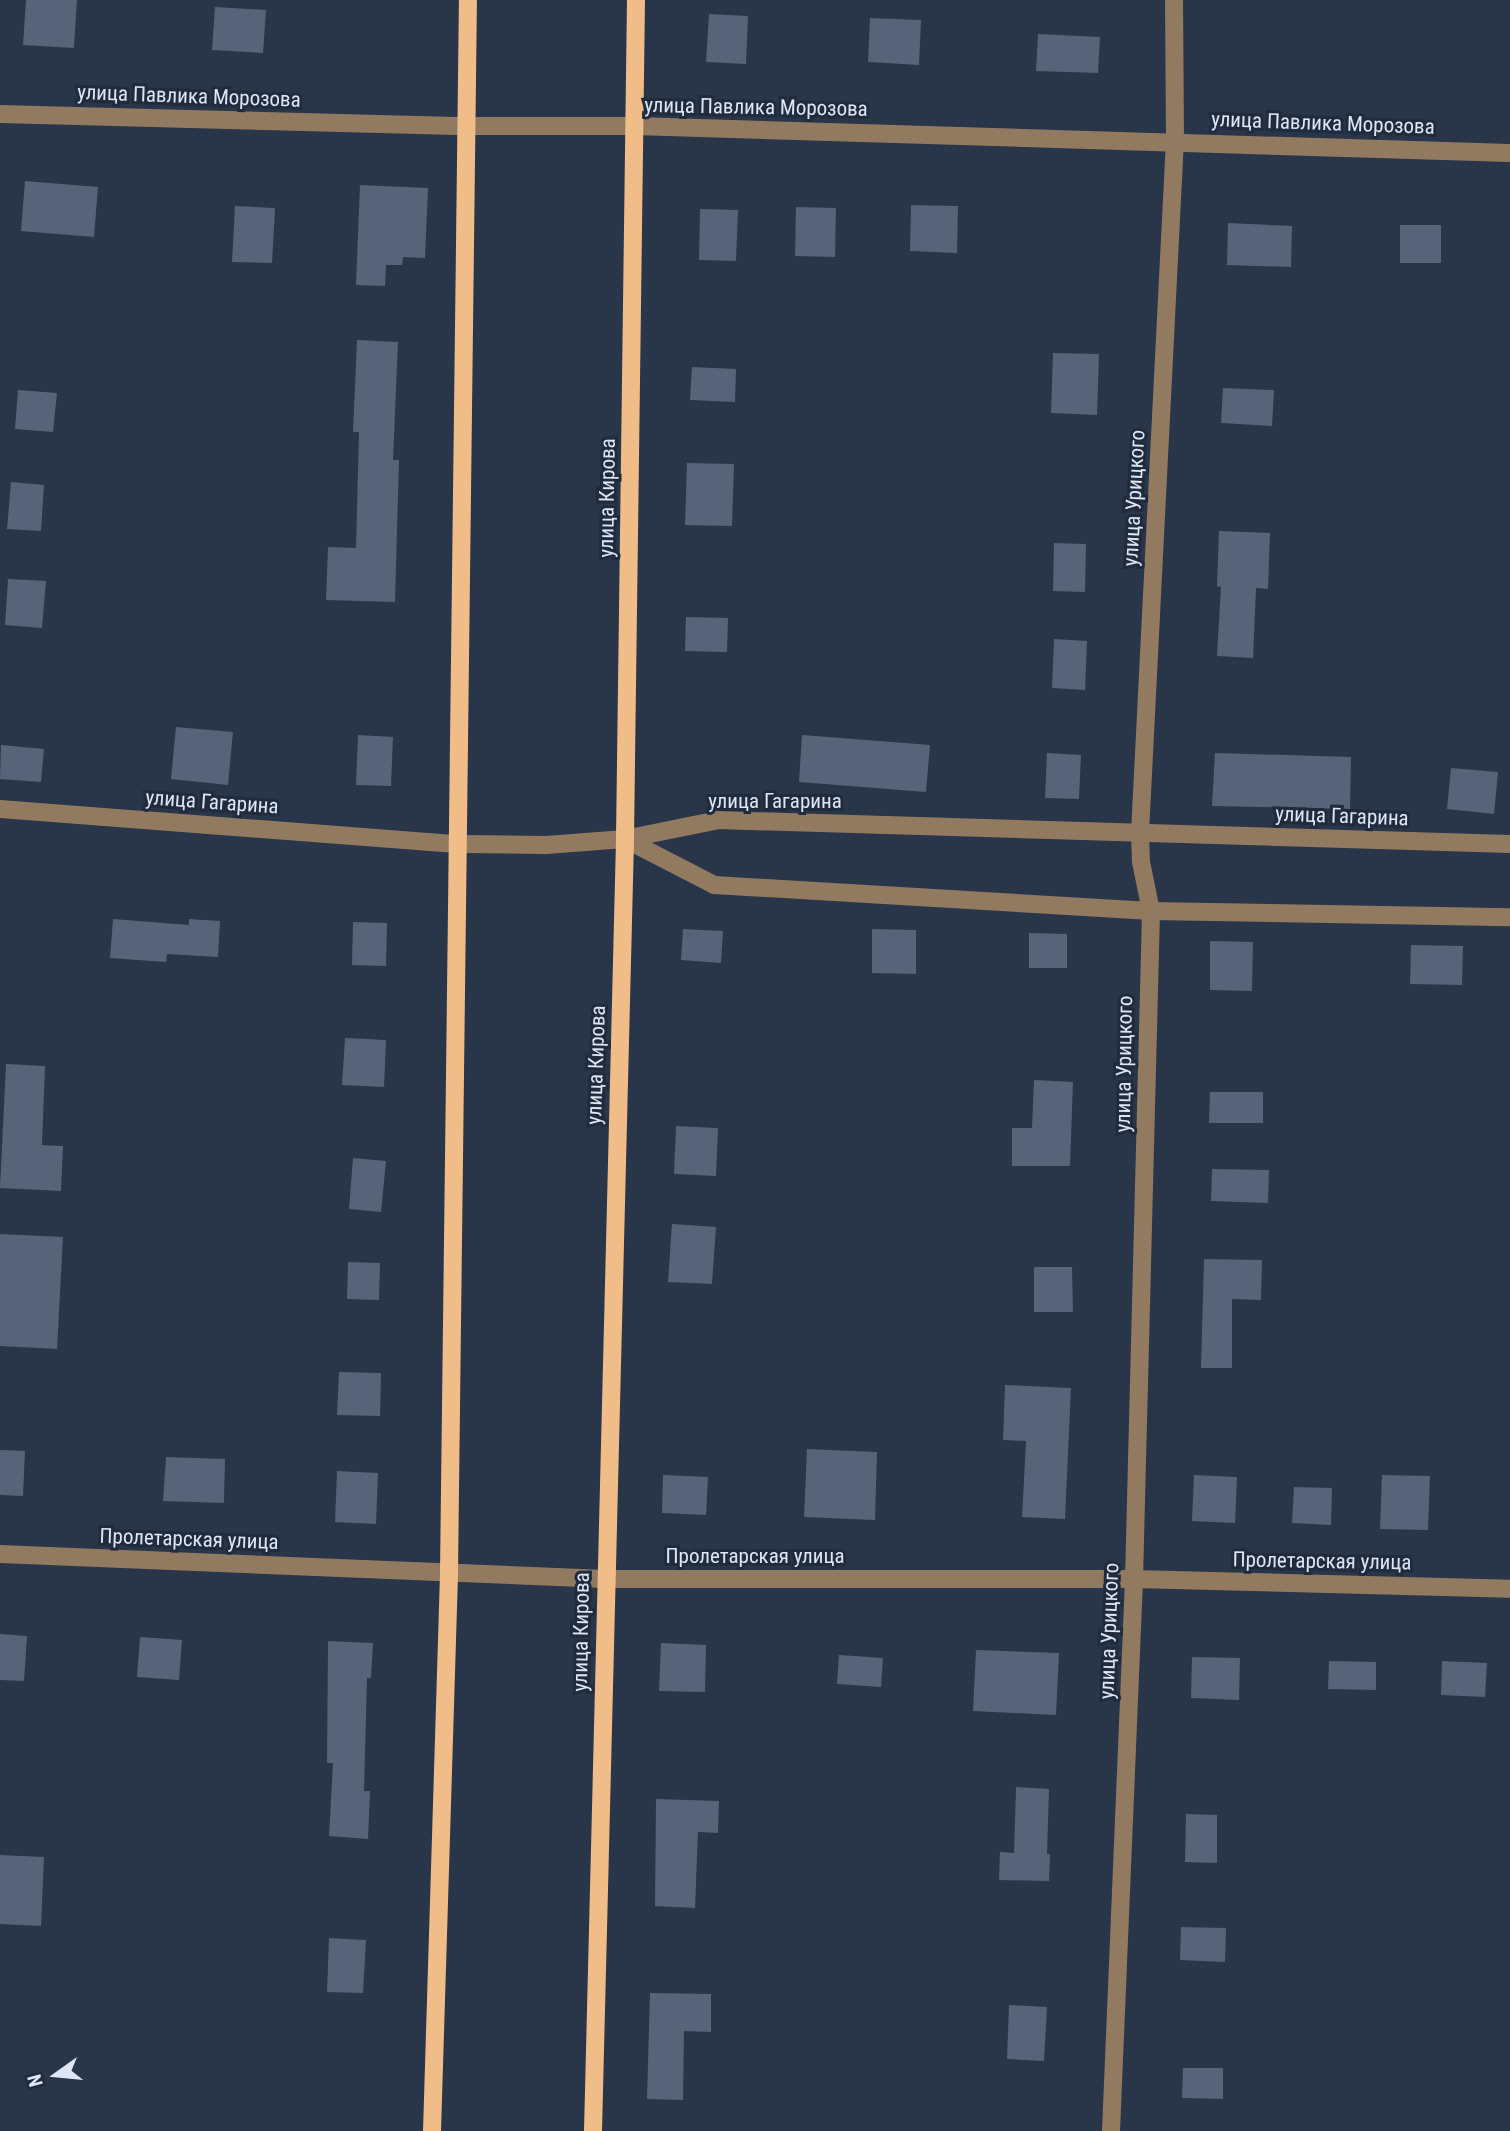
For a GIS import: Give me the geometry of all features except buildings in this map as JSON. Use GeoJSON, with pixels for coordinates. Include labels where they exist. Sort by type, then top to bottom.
{"type":"FeatureCollection","features":[{"type":"Feature","properties":{"kind":"main road"},"geometry":{"type":"LineString","coordinates":[[432,2131],[449,1573],[460,844],[468,0]]}},
{"type":"Feature","properties":{"kind":"main road","name":"улица Кирова"},"geometry":{"type":"LineString","coordinates":[[593,2131],[625,839],[636,0]]}},
{"type":"Feature","properties":{"kind":"street","name":"улица Урицкого"},"geometry":{"type":"LineString","coordinates":[[1111,2131],[1134,1579],[1151,911],[1141,862],[1140,833],[1175,141],[1174,0]]}},
{"type":"Feature","properties":{"kind":"street","name":"улица Павлика Морозова"},"geometry":{"type":"LineString","coordinates":[[0,114],[466,126],[635,126],[1510,153]]}},
{"type":"Feature","properties":{"kind":"street","name":"улица Гагарина"},"geometry":{"type":"LineString","coordinates":[[0,809],[460,844],[546,845],[625,839],[718,820],[1510,844]]}},
{"type":"Feature","properties":{"kind":"street"},"geometry":{"type":"LineString","coordinates":[[625,839],[714,885],[1151,911],[1510,917]]}},
{"type":"Feature","properties":{"kind":"street","name":"Пролетарская улица"},"geometry":{"type":"LineString","coordinates":[[0,1553],[605,1579],[1134,1579],[1510,1589]]}}]}
